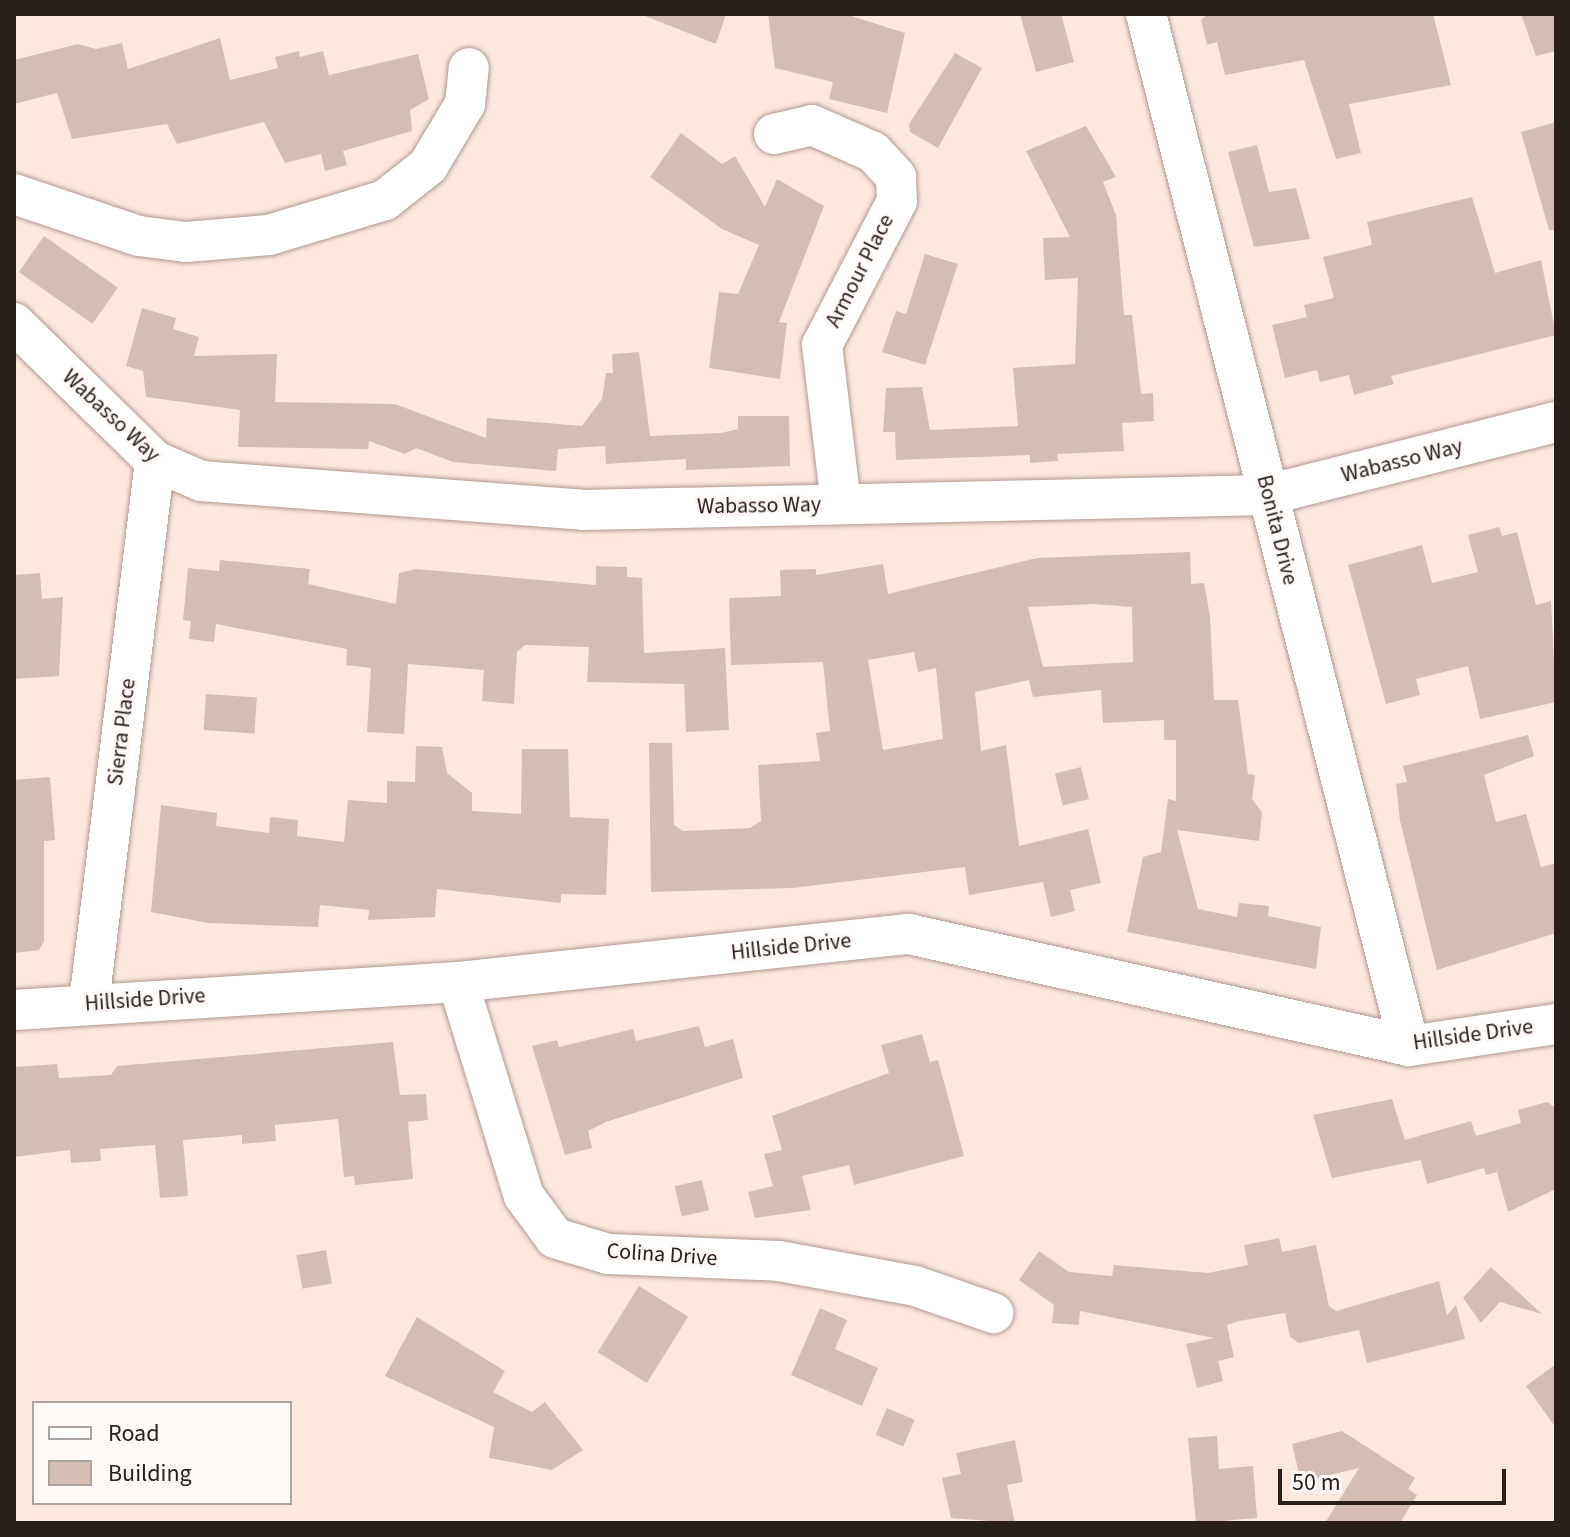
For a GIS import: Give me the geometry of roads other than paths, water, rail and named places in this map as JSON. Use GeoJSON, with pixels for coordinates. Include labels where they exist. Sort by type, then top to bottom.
{"type":"FeatureCollection","features":[{"type":"Feature","properties":{"kind":"street","name":"Bonita Drive"},"geometry":{"type":"LineString","coordinates":[[1146,14],[1409,1046]]}},
{"type":"Feature","properties":{"kind":"street"},"geometry":{"type":"LineString","coordinates":[[14,194],[139,236],[186,242],[269,235],[385,200],[428,166],[465,104],[469,68]]}},
{"type":"Feature","properties":{"kind":"street","name":"Armour Place"},"geometry":{"type":"LineString","coordinates":[[774,134],[812,125],[873,152],[896,177],[897,201],[822,345],[841,504]]}},
{"type":"Feature","properties":{"kind":"street","name":"Wabasso Way"},"geometry":{"type":"LineString","coordinates":[[14,323],[155,461],[201,481],[583,510],[1267,495],[1556,422]]}},
{"type":"Feature","properties":{"kind":"street","name":"Sierra Place"},"geometry":{"type":"LineString","coordinates":[[89,1003],[155,461]]}},
{"type":"Feature","properties":{"kind":"street","name":"Hillside Drive"},"geometry":{"type":"LineString","coordinates":[[14,1010],[458,982],[909,934],[1409,1046],[1556,1024]]}},
{"type":"Feature","properties":{"kind":"street","name":"Colina Drive"},"geometry":{"type":"LineString","coordinates":[[458,982],[524,1196],[555,1238],[608,1254],[779,1261],[915,1286],[993,1313]]}}]}
